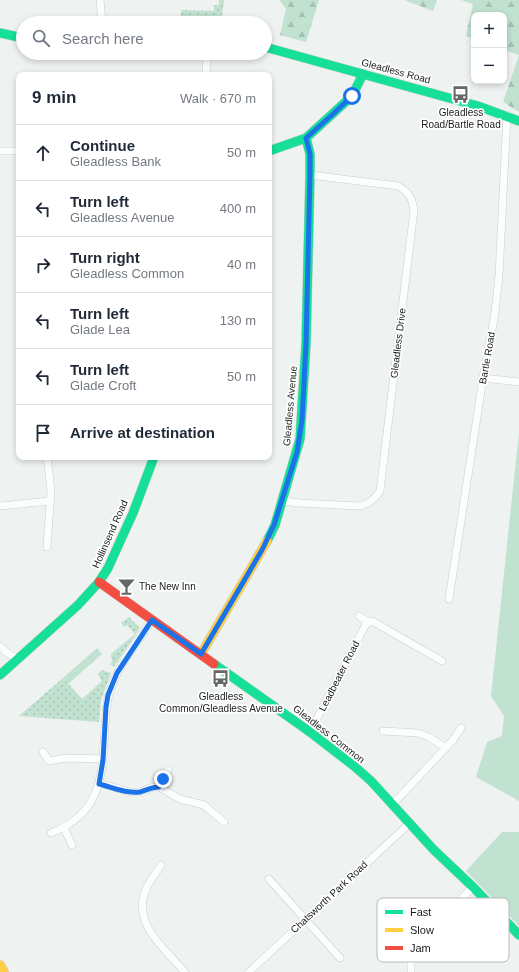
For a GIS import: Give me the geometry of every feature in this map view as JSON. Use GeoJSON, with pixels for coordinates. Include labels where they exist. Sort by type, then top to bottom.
{"type":"FeatureCollection","features":[{"type":"Feature","properties":{"kind":"main road"},"geometry":{"type":"LineString","coordinates":[[0,33],[16,36]]}},
{"type":"Feature","properties":{"kind":"main road","name":"Gleadless Road"},"geometry":{"type":"LineString","coordinates":[[272,49],[478,106],[507,115],[519,121]]}},
{"type":"Feature","properties":{"kind":"main road"},"geometry":{"type":"LineString","coordinates":[[272,150],[293,144],[306,138],[352,96],[363,74]]}},
{"type":"Feature","properties":{"kind":"main road","name":"Gleadless Avenue"},"geometry":{"type":"LineString","coordinates":[[201,654],[262,550],[274,525],[283,501],[297,452],[302,420],[306,344],[310,154],[306,138]]}},
{"type":"Feature","properties":{"kind":"main road","name":"Hollinsend Road"},"geometry":{"type":"LineString","coordinates":[[0,675],[78,605],[99,582],[108,568],[130,519],[153,460]]}},
{"type":"Feature","properties":{"kind":"main road","name":"Gleadless Common"},"geometry":{"type":"LineString","coordinates":[[99,582],[310,732],[354,766],[393,804],[433,848],[484,898]]}},
{"type":"Feature","properties":{"kind":"main road","name":"Gleadless Common"},"geometry":{"type":"LineString","coordinates":[[509,925],[519,935]]}},
{"type":"Feature","properties":{"kind":"main road"},"geometry":{"type":"LineString","coordinates":[[0,965],[4,972]]}},
{"type":"Feature","properties":{"kind":"street"},"geometry":{"type":"LineString","coordinates":[[100,0],[101,16]]}},
{"type":"Feature","properties":{"kind":"street"},"geometry":{"type":"LineString","coordinates":[[206,72],[207,60]]}},
{"type":"Feature","properties":{"kind":"street","name":"Bartle Road"},"geometry":{"type":"LineString","coordinates":[[449,599],[483,378],[495,313],[499,275],[507,115]]}},
{"type":"Feature","properties":{"kind":"street"},"geometry":{"type":"LineString","coordinates":[[0,151],[16,151]]}},
{"type":"Feature","properties":{"kind":"street","name":"Gleadless Drive"},"geometry":{"type":"LineString","coordinates":[[283,501],[299,504],[358,506],[371,502],[380,491],[414,210],[410,195],[398,186],[310,175]]}},
{"type":"Feature","properties":{"kind":"street"},"geometry":{"type":"LineString","coordinates":[[483,378],[519,382]]}},
{"type":"Feature","properties":{"kind":"street"},"geometry":{"type":"LineString","coordinates":[[47,460],[50,480],[50,501],[47,546]]}},
{"type":"Feature","properties":{"kind":"street"},"geometry":{"type":"LineString","coordinates":[[0,506],[50,501]]}},
{"type":"Feature","properties":{"kind":"street"},"geometry":{"type":"LineString","coordinates":[[358,616],[368,622],[372,621],[442,661]]}},
{"type":"Feature","properties":{"kind":"street"},"geometry":{"type":"LineString","coordinates":[[51,832],[64,828],[74,822],[82,814],[95,795],[99,784],[103,760],[108,695],[121,666],[152,620]]}},
{"type":"Feature","properties":{"kind":"street","name":"Leadbeater Road"},"geometry":{"type":"LineString","coordinates":[[310,732],[368,622]]}},
{"type":"Feature","properties":{"kind":"street"},"geometry":{"type":"LineString","coordinates":[[0,646],[17,659]]}},
{"type":"Feature","properties":{"kind":"street"},"geometry":{"type":"LineString","coordinates":[[393,804],[446,748],[461,728]]}},
{"type":"Feature","properties":{"kind":"street"},"geometry":{"type":"LineString","coordinates":[[383,731],[418,733],[429,737],[446,748]]}},
{"type":"Feature","properties":{"kind":"street"},"geometry":{"type":"LineString","coordinates":[[43,752],[49,761],[66,758],[103,760]]}},
{"type":"Feature","properties":{"kind":"street"},"geometry":{"type":"LineString","coordinates":[[159,787],[168,770]]}},
{"type":"Feature","properties":{"kind":"street"},"geometry":{"type":"LineString","coordinates":[[99,784],[130,792],[140,792],[153,787],[159,787],[180,799],[204,805],[224,822]]}},
{"type":"Feature","properties":{"kind":"street","name":"Chatsworth Park Road"},"geometry":{"type":"LineString","coordinates":[[248,972],[410,823]]}},
{"type":"Feature","properties":{"kind":"street"},"geometry":{"type":"LineString","coordinates":[[64,828],[72,845]]}},
{"type":"Feature","properties":{"kind":"street"},"geometry":{"type":"LineString","coordinates":[[162,865],[146,890],[142,904],[143,918],[146,926],[152,934],[185,972]]}},
{"type":"Feature","properties":{"kind":"street"},"geometry":{"type":"LineString","coordinates":[[270,879],[340,958]]}},
{"type":"Feature","properties":{"kind":"street"},"geometry":{"type":"LineString","coordinates":[[462,898],[473,887]]}},
{"type":"Feature","properties":{"kind":"green space"},"geometry":{"type":"Polygon","coordinates":[[[219,0],[224,0],[222,16],[181,16],[181,10],[214,11],[214,5],[219,5],[219,0]]]}},
{"type":"Feature","properties":{"kind":"green space"},"geometry":{"type":"Polygon","coordinates":[[[279,0],[319,0],[306,42],[280,35],[286,9],[279,0]]]}},
{"type":"Feature","properties":{"kind":"green space"},"geometry":{"type":"Polygon","coordinates":[[[404,0],[437,0],[433,11],[404,0]]]}},
{"type":"Feature","properties":{"kind":"green space"},"geometry":{"type":"Polygon","coordinates":[[[461,0],[519,0],[519,55],[507,51],[507,12],[471,12],[473,4],[461,0]]]}},
{"type":"Feature","properties":{"kind":"green space"},"geometry":{"type":"Polygon","coordinates":[[[471,13],[471,38],[466,36],[471,13]]]}},
{"type":"Feature","properties":{"kind":"green space"},"geometry":{"type":"Polygon","coordinates":[[[519,55],[519,112],[503,102],[519,55]]]}},
{"type":"Feature","properties":{"kind":"green space"},"geometry":{"type":"Polygon","coordinates":[[[519,432],[519,801],[476,777],[487,742],[502,736],[504,716],[491,696],[519,432]]]}},
{"type":"Feature","properties":{"kind":"green space"},"geometry":{"type":"Polygon","coordinates":[[[129,617],[140,628],[114,667],[110,664],[112,662],[111,654],[135,634],[127,625],[124,627],[121,623],[129,617]]]}},
{"type":"Feature","properties":{"kind":"green space"},"geometry":{"type":"Polygon","coordinates":[[[97,648],[102,654],[68,684],[63,678],[97,648]]]}},
{"type":"Feature","properties":{"kind":"green space"},"geometry":{"type":"Polygon","coordinates":[[[102,670],[111,673],[101,700],[99,722],[19,716],[63,678],[82,699],[102,681],[98,674],[102,670]]]}},
{"type":"Feature","properties":{"kind":"green space"},"geometry":{"type":"Polygon","coordinates":[[[502,832],[519,832],[519,926],[509,916],[509,898],[492,898],[466,871],[502,832]]]}},
{"type":"Feature","properties":{"kind":"traffic: fast"},"geometry":{"type":"LineString","coordinates":[[0,33],[16,36]]}},
{"type":"Feature","properties":{"kind":"traffic: fast"},"geometry":{"type":"LineString","coordinates":[[272,49],[478,106],[519,121]]}},
{"type":"Feature","properties":{"kind":"traffic: fast"},"geometry":{"type":"LineString","coordinates":[[272,150],[306,138],[352,96],[363,74]]}},
{"type":"Feature","properties":{"kind":"traffic: fast"},"geometry":{"type":"LineString","coordinates":[[267,541],[275,525],[300,439],[306,344],[310,175],[310,154],[306,138]]}},
{"type":"Feature","properties":{"kind":"traffic: fast"},"geometry":{"type":"LineString","coordinates":[[0,675],[78,605],[99,582],[108,568],[133,513],[153,460]]}},
{"type":"Feature","properties":{"kind":"traffic: fast"},"geometry":{"type":"LineString","coordinates":[[214,664],[310,732],[354,766],[371,781],[433,849],[484,898]]}},
{"type":"Feature","properties":{"kind":"traffic: fast"},"geometry":{"type":"LineString","coordinates":[[509,925],[519,935]]}},
{"type":"Feature","properties":{"kind":"traffic: slow"},"geometry":{"type":"LineString","coordinates":[[201,654],[267,541]]}},
{"type":"Feature","properties":{"kind":"traffic: slow"},"geometry":{"type":"LineString","coordinates":[[0,965],[4,972]]}},
{"type":"Feature","properties":{"kind":"traffic: jam"},"geometry":{"type":"LineString","coordinates":[[99,582],[214,664]]}},
{"type":"Feature","properties":{"kind":"place","name":"Gleadless Road/Bartle Road"},"geometry":{"type":"Point","coordinates":[461,95]}},
{"type":"Feature","properties":{"kind":"place","name":"The New Inn"},"geometry":{"type":"Point","coordinates":[126,586]}},
{"type":"Feature","properties":{"kind":"place","name":"Gleadless Common/Gleadless Avenue"},"geometry":{"type":"Point","coordinates":[221,679]}},
{"type":"Feature","properties":{"kind":"route"},"geometry":{"type":"LineString","coordinates":[[163,779],[159,787],[153,787],[140,792],[130,792],[99,784],[103,760],[108,695],[121,666],[152,620],[201,654],[262,550],[274,525],[283,501],[297,452],[302,420],[306,344],[310,175],[310,154],[306,138],[352,96]]}}]}
